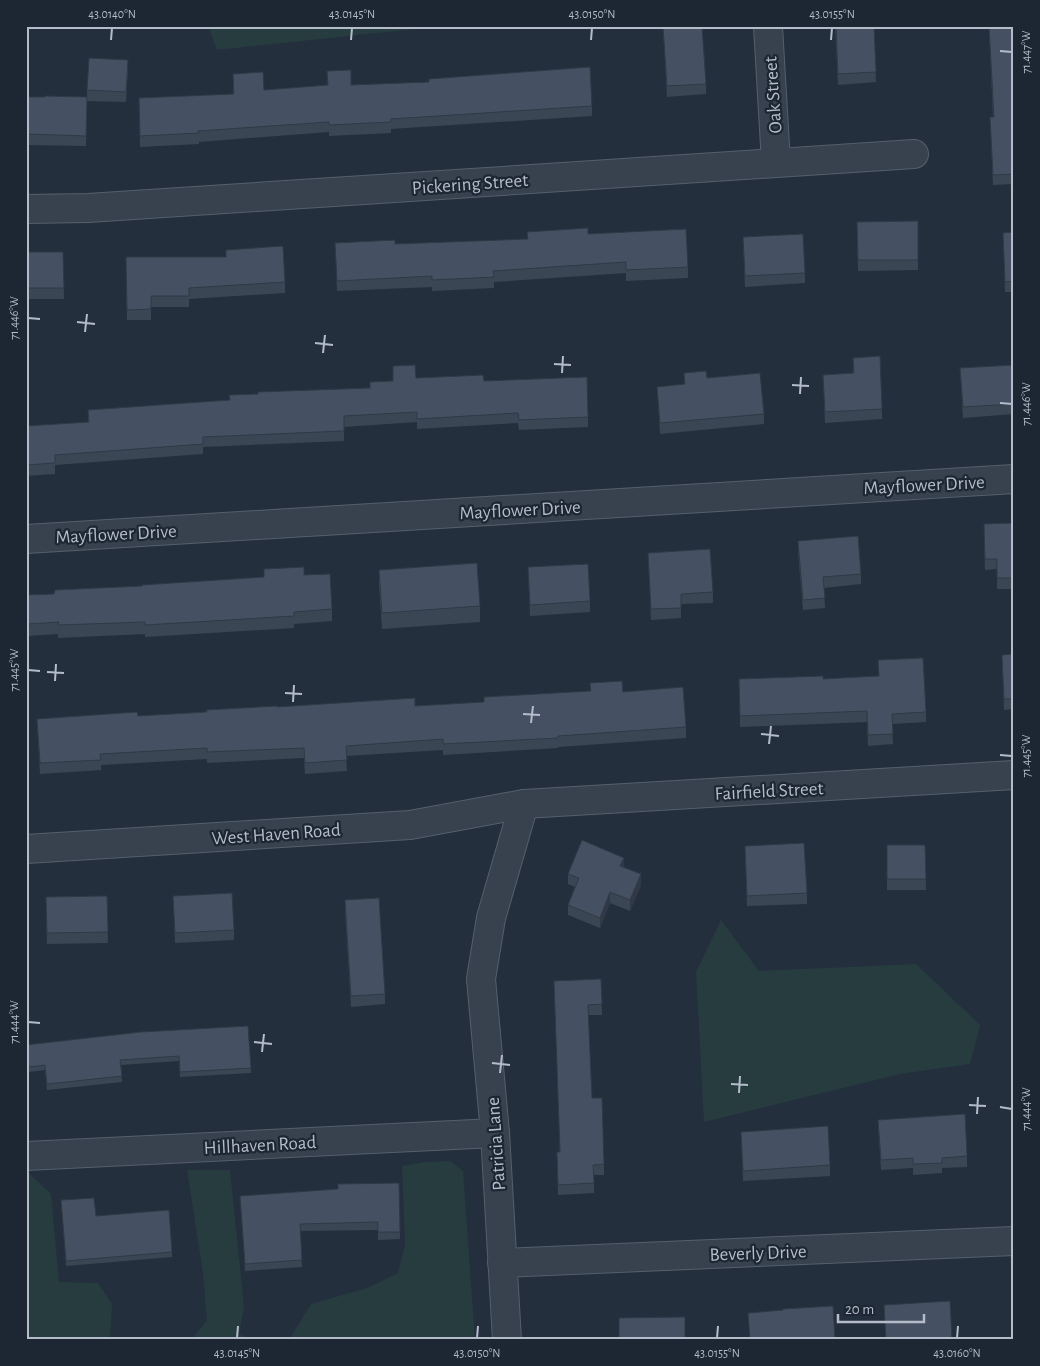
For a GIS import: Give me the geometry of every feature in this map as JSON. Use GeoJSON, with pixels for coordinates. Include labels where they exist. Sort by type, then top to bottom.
{"type":"FeatureCollection","features":[{"type":"Feature","properties":{"kind":"street","name":"Oak Street"},"geometry":{"type":"LineString","coordinates":[[768,26],[776,163]]}},
{"type":"Feature","properties":{"kind":"street","name":"Pickering Street"},"geometry":{"type":"LineString","coordinates":[[26,209],[88,208],[914,154]]}},
{"type":"Feature","properties":{"kind":"street","name":"Mayflower Drive"},"geometry":{"type":"LineString","coordinates":[[26,538],[1014,479]]}},
{"type":"Feature","properties":{"kind":"street","name":"Fairfield Street"},"geometry":{"type":"LineString","coordinates":[[524,804],[1014,776]]}},
{"type":"Feature","properties":{"kind":"street","name":"West Haven Road"},"geometry":{"type":"LineString","coordinates":[[26,849],[410,825],[524,804]]}},
{"type":"Feature","properties":{"kind":"street","name":"Patricia Lane"},"geometry":{"type":"LineString","coordinates":[[507,1340],[495,1133],[481,979],[491,918],[524,804]]}},
{"type":"Feature","properties":{"kind":"street","name":"Hillhaven Road"},"geometry":{"type":"LineString","coordinates":[[26,1156],[495,1133]]}},
{"type":"Feature","properties":{"kind":"street","name":"Beverly Drive"},"geometry":{"type":"LineString","coordinates":[[502,1263],[1014,1241]]}},
{"type":"Feature","properties":{"kind":"green space"},"geometry":{"type":"Polygon","coordinates":[[[208,26],[443,26],[217,50],[208,26]]]}},
{"type":"Feature","properties":{"kind":"green space"},"geometry":{"type":"Polygon","coordinates":[[[721,920],[759,971],[916,964],[980,1025],[970,1064],[900,1074],[704,1122],[696,972],[721,920]]]}},
{"type":"Feature","properties":{"kind":"green space"},"geometry":{"type":"Polygon","coordinates":[[[450,1161],[463,1171],[475,1340],[289,1340],[311,1304],[367,1288],[398,1273],[405,1245],[402,1166],[450,1161]]]}},
{"type":"Feature","properties":{"kind":"green space"},"geometry":{"type":"Polygon","coordinates":[[[187,1170],[230,1170],[244,1307],[239,1334],[253,1340],[191,1340],[207,1321],[203,1273],[187,1170]]]}},
{"type":"Feature","properties":{"kind":"green space"},"geometry":{"type":"Polygon","coordinates":[[[26,1171],[51,1194],[59,1282],[98,1283],[112,1304],[110,1340],[26,1340],[26,1171]]]}},
{"type":"Feature","properties":{"kind":"building"},"geometry":{"type":"Polygon","coordinates":[[[663,26],[702,26],[706,84],[667,86],[663,26]]]}},
{"type":"Feature","properties":{"kind":"building"},"geometry":{"type":"Polygon","coordinates":[[[836,26],[874,26],[876,72],[838,74],[836,26]]]}},
{"type":"Feature","properties":{"kind":"building"},"geometry":{"type":"Polygon","coordinates":[[[989,26],[1014,26],[1014,174],[993,175],[990,117],[994,117],[989,26]]]}},
{"type":"Feature","properties":{"kind":"building"},"geometry":{"type":"Polygon","coordinates":[[[89,58],[128,60],[126,92],[87,90],[89,58]]]}},
{"type":"Feature","properties":{"kind":"building"},"geometry":{"type":"Polygon","coordinates":[[[590,67],[592,106],[391,119],[391,122],[329,125],[329,122],[140,136],[139,98],[234,94],[233,74],[263,72],[264,90],[328,85],[327,71],[351,70],[351,85],[429,82],[429,79],[590,67]]]}},
{"type":"Feature","properties":{"kind":"building"},"geometry":{"type":"Polygon","coordinates":[[[26,97],[87,97],[86,136],[26,134],[26,97]]]}},
{"type":"Feature","properties":{"kind":"building"},"geometry":{"type":"Polygon","coordinates":[[[918,221],[918,260],[858,260],[857,222],[918,221]]]}},
{"type":"Feature","properties":{"kind":"building"},"geometry":{"type":"Polygon","coordinates":[[[588,228],[588,234],[686,229],[688,267],[626,270],[626,262],[493,271],[494,277],[432,280],[432,276],[337,281],[335,243],[395,240],[395,244],[528,239],[527,232],[588,228]]]}},
{"type":"Feature","properties":{"kind":"building"},"geometry":{"type":"Polygon","coordinates":[[[1014,232],[1014,281],[1005,282],[1003,233],[1014,232]]]}},
{"type":"Feature","properties":{"kind":"building"},"geometry":{"type":"Polygon","coordinates":[[[803,234],[805,273],[745,276],[743,237],[803,234]]]}},
{"type":"Feature","properties":{"kind":"building"},"geometry":{"type":"Polygon","coordinates":[[[283,246],[285,282],[189,288],[189,296],[151,296],[151,309],[127,310],[126,257],[226,257],[226,250],[283,246]]]}},
{"type":"Feature","properties":{"kind":"building"},"geometry":{"type":"Polygon","coordinates":[[[26,252],[63,252],[64,288],[26,288],[26,252]]]}},
{"type":"Feature","properties":{"kind":"building"},"geometry":{"type":"Polygon","coordinates":[[[880,356],[882,409],[825,412],[823,375],[854,373],[853,358],[880,356]]]}},
{"type":"Feature","properties":{"kind":"building"},"geometry":{"type":"Polygon","coordinates":[[[415,365],[416,378],[483,375],[484,381],[587,377],[588,417],[519,420],[518,413],[417,419],[417,412],[344,416],[344,431],[203,437],[203,444],[55,455],[55,463],[26,465],[26,426],[89,422],[88,410],[230,400],[229,395],[258,394],[258,392],[370,388],[370,382],[393,381],[393,366],[415,365]]]}},
{"type":"Feature","properties":{"kind":"building"},"geometry":{"type":"Polygon","coordinates":[[[1014,365],[1014,404],[963,407],[960,368],[1014,365]]]}},
{"type":"Feature","properties":{"kind":"building"},"geometry":{"type":"Polygon","coordinates":[[[706,371],[707,378],[760,373],[764,414],[660,423],[657,387],[685,384],[684,373],[706,371]]]}},
{"type":"Feature","properties":{"kind":"building"},"geometry":{"type":"Polygon","coordinates":[[[1014,523],[1014,578],[997,578],[997,559],[985,559],[984,524],[1014,523]]]}},
{"type":"Feature","properties":{"kind":"building"},"geometry":{"type":"Polygon","coordinates":[[[858,536],[861,574],[823,577],[825,598],[803,600],[798,541],[858,536]]]}},
{"type":"Feature","properties":{"kind":"building"},"geometry":{"type":"Polygon","coordinates":[[[710,549],[713,592],[681,594],[681,608],[651,609],[648,553],[710,549]]]}},
{"type":"Feature","properties":{"kind":"building"},"geometry":{"type":"Polygon","coordinates":[[[477,563],[480,606],[382,613],[379,570],[477,563]]]}},
{"type":"Feature","properties":{"kind":"building"},"geometry":{"type":"Polygon","coordinates":[[[588,564],[590,601],[530,605],[528,567],[588,564]]]}},
{"type":"Feature","properties":{"kind":"building"},"geometry":{"type":"Polygon","coordinates":[[[304,567],[304,575],[330,574],[332,609],[294,612],[294,616],[145,625],[145,622],[58,625],[59,622],[28,624],[26,622],[26,595],[54,594],[55,590],[264,577],[264,569],[304,567]]]}},
{"type":"Feature","properties":{"kind":"building"},"geometry":{"type":"Polygon","coordinates":[[[1014,654],[1014,699],[1004,699],[1002,655],[1014,654]]]}},
{"type":"Feature","properties":{"kind":"building"},"geometry":{"type":"Polygon","coordinates":[[[923,658],[926,712],[892,714],[893,734],[868,735],[867,711],[740,716],[739,679],[823,676],[823,679],[879,676],[878,660],[923,658]]]}},
{"type":"Feature","properties":{"kind":"building"},"geometry":{"type":"Polygon","coordinates":[[[622,681],[623,692],[683,687],[686,727],[558,736],[558,738],[443,744],[443,739],[346,746],[347,760],[305,763],[304,748],[207,752],[207,748],[100,754],[101,760],[40,763],[37,719],[137,712],[138,716],[207,712],[206,710],[415,698],[415,706],[484,702],[484,697],[591,691],[590,683],[622,681]]]}},
{"type":"Feature","properties":{"kind":"building"},"geometry":{"type":"Polygon","coordinates":[[[582,840],[624,858],[620,866],[641,874],[630,900],[610,892],[600,918],[568,905],[579,878],[568,874],[582,840]]]}},
{"type":"Feature","properties":{"kind":"building"},"geometry":{"type":"Polygon","coordinates":[[[804,843],[807,893],[747,896],[745,846],[804,843]]]}},
{"type":"Feature","properties":{"kind":"building"},"geometry":{"type":"Polygon","coordinates":[[[887,845],[925,845],[926,879],[887,879],[887,845]]]}},
{"type":"Feature","properties":{"kind":"building"},"geometry":{"type":"Polygon","coordinates":[[[1012,871],[1014,871],[1014,893],[1012,871]]]}},
{"type":"Feature","properties":{"kind":"building"},"geometry":{"type":"Polygon","coordinates":[[[232,893],[234,930],[175,933],[173,896],[232,893]]]}},
{"type":"Feature","properties":{"kind":"building"},"geometry":{"type":"Polygon","coordinates":[[[107,896],[108,932],[47,933],[46,897],[107,896]]]}},
{"type":"Feature","properties":{"kind":"building"},"geometry":{"type":"Polygon","coordinates":[[[379,898],[385,994],[351,996],[345,900],[379,898]]]}},
{"type":"Feature","properties":{"kind":"building"},"geometry":{"type":"Polygon","coordinates":[[[601,979],[602,1004],[588,1005],[592,1098],[602,1098],[604,1164],[593,1165],[594,1183],[558,1185],[557,1152],[560,1152],[554,981],[601,979]]]}},
{"type":"Feature","properties":{"kind":"building"},"geometry":{"type":"Polygon","coordinates":[[[248,1026],[251,1068],[180,1072],[179,1056],[120,1060],[122,1076],[47,1084],[45,1065],[29,1067],[26,1045],[141,1032],[248,1026]]]}},
{"type":"Feature","properties":{"kind":"building"},"geometry":{"type":"Polygon","coordinates":[[[965,1114],[967,1156],[942,1158],[942,1163],[913,1164],[913,1158],[881,1160],[878,1120],[965,1114]]]}},
{"type":"Feature","properties":{"kind":"building"},"geometry":{"type":"Polygon","coordinates":[[[828,1126],[830,1165],[743,1171],[741,1132],[828,1126]]]}},
{"type":"Feature","properties":{"kind":"building"},"geometry":{"type":"Polygon","coordinates":[[[399,1183],[400,1232],[378,1232],[378,1222],[300,1224],[302,1260],[245,1264],[240,1196],[338,1189],[338,1184],[399,1183]]]}},
{"type":"Feature","properties":{"kind":"building"},"geometry":{"type":"Polygon","coordinates":[[[94,1198],[96,1216],[169,1210],[172,1252],[66,1261],[61,1200],[94,1198]]]}},
{"type":"Feature","properties":{"kind":"building"},"geometry":{"type":"Polygon","coordinates":[[[950,1301],[952,1340],[886,1340],[884,1305],[950,1301]]]}},
{"type":"Feature","properties":{"kind":"building"},"geometry":{"type":"Polygon","coordinates":[[[833,1306],[835,1340],[750,1340],[748,1313],[833,1306]]]}},
{"type":"Feature","properties":{"kind":"building"},"geometry":{"type":"Polygon","coordinates":[[[685,1317],[685,1340],[619,1340],[619,1318],[685,1317]]]}}]}
